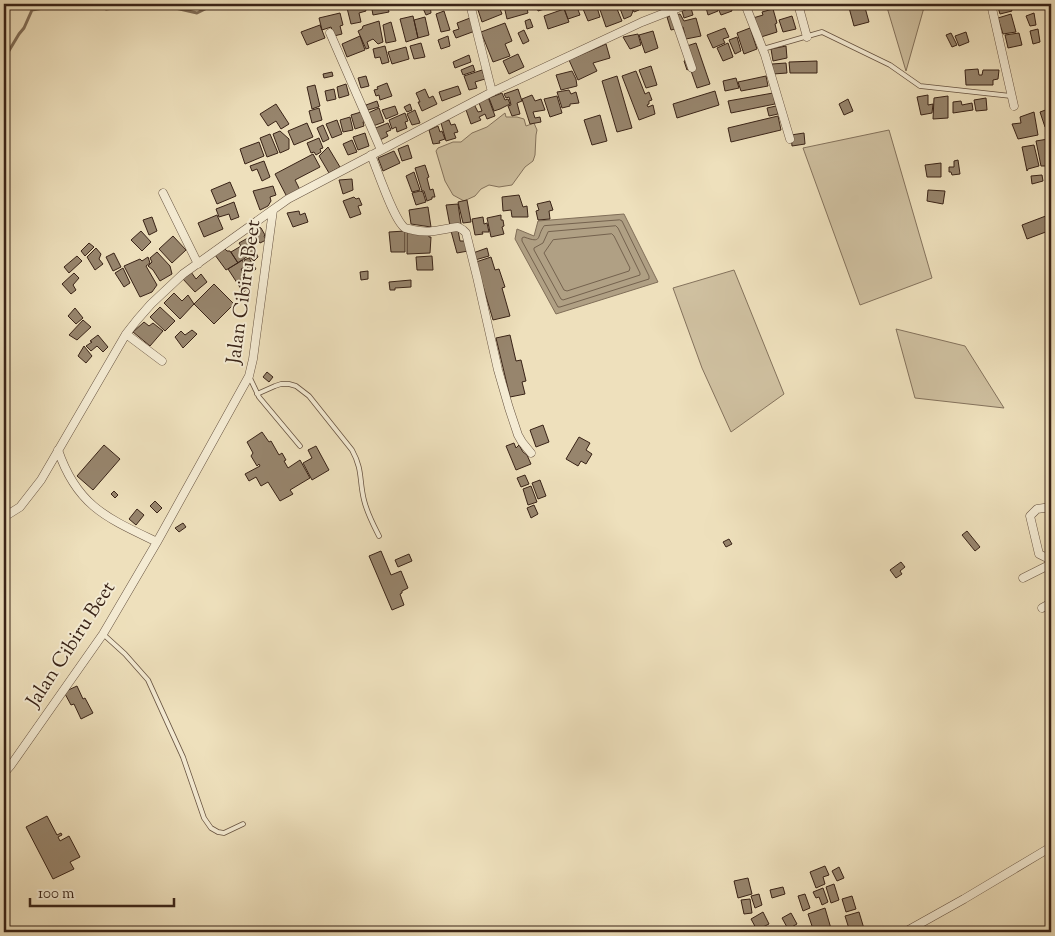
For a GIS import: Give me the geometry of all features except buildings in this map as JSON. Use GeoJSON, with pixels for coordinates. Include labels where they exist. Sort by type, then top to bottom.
{"type":"FeatureCollection","features":[{"type":"Feature","properties":{"kind":"street"},"geometry":{"type":"LineString","coordinates":[[470,4],[492,92]]}},
{"type":"Feature","properties":{"kind":"street","name":"Jalan Cibiru Beet"},"geometry":{"type":"LineString","coordinates":[[4,773],[103,634],[249,376],[253,359],[273,210],[288,199],[492,92],[633,26],[688,4]]}},
{"type":"Feature","properties":{"kind":"street"},"geometry":{"type":"LineString","coordinates":[[745,4],[763,49],[790,139]]}},
{"type":"Feature","properties":{"kind":"street"},"geometry":{"type":"LineString","coordinates":[[798,4],[807,37]]}},
{"type":"Feature","properties":{"kind":"street"},"geometry":{"type":"LineString","coordinates":[[991,4],[1014,106]]}},
{"type":"Feature","properties":{"kind":"street"},"geometry":{"type":"LineString","coordinates":[[672,10],[692,68]]}},
{"type":"Feature","properties":{"kind":"street"},"geometry":{"type":"LineString","coordinates":[[330,33],[381,150]]}},
{"type":"Feature","properties":{"kind":"street"},"geometry":{"type":"LineString","coordinates":[[371,155],[396,216],[405,228],[431,232],[458,227],[466,234],[498,370],[509,408],[518,435],[531,453]]}},
{"type":"Feature","properties":{"kind":"street"},"geometry":{"type":"LineString","coordinates":[[163,193],[198,264]]}},
{"type":"Feature","properties":{"kind":"street"},"geometry":{"type":"LineString","coordinates":[[4,517],[20,507],[41,480],[126,334],[137,320],[183,274],[273,210]]}},
{"type":"Feature","properties":{"kind":"street"},"geometry":{"type":"LineString","coordinates":[[126,334],[162,361]]}},
{"type":"Feature","properties":{"kind":"street"},"geometry":{"type":"LineString","coordinates":[[58,450],[64,467],[78,492],[96,509],[109,519],[156,542]]}},
{"type":"Feature","properties":{"kind":"street"},"geometry":{"type":"LineString","coordinates":[[1051,507],[1037,509],[1030,516],[1039,554],[1051,560]]}},
{"type":"Feature","properties":{"kind":"street"},"geometry":{"type":"LineString","coordinates":[[1023,578],[1051,564]]}},
{"type":"Feature","properties":{"kind":"street"},"geometry":{"type":"LineString","coordinates":[[1042,608],[1051,603]]}},
{"type":"Feature","properties":{"kind":"street"},"geometry":{"type":"LineString","coordinates":[[905,932],[1051,847]]}},
{"type":"Feature","properties":{"kind":"lane"},"geometry":{"type":"LineString","coordinates":[[763,49],[822,32],[890,64],[920,86],[1012,96]]}},
{"type":"Feature","properties":{"kind":"lane"},"geometry":{"type":"LineString","coordinates":[[249,376],[257,394],[300,446]]}},
{"type":"Feature","properties":{"kind":"lane"},"geometry":{"type":"LineString","coordinates":[[257,394],[274,386],[289,384],[302,390],[309,396],[356,457],[366,508],[379,536]]}},
{"type":"Feature","properties":{"kind":"lane"},"geometry":{"type":"LineString","coordinates":[[103,634],[125,654],[148,680],[183,757],[204,818],[211,828],[224,833],[243,824]]}},
{"type":"Feature","properties":{"kind":"shaded area"},"geometry":{"type":"Polygon","coordinates":[[[886,4],[925,4],[906,71],[886,4]]]}},
{"type":"Feature","properties":{"kind":"shaded area"},"geometry":{"type":"Polygon","coordinates":[[[505,113],[506,117],[524,119],[526,126],[534,123],[537,130],[533,161],[525,167],[512,185],[499,187],[489,185],[481,189],[475,196],[464,201],[453,195],[445,181],[436,151],[438,148],[453,142],[461,142],[472,133],[487,127],[505,113]]]}},
{"type":"Feature","properties":{"kind":"shaded area"},"geometry":{"type":"Polygon","coordinates":[[[889,130],[932,278],[860,305],[803,148],[889,130]]]}},
{"type":"Feature","properties":{"kind":"shaded area"},"geometry":{"type":"Polygon","coordinates":[[[734,270],[784,394],[731,432],[702,368],[673,288],[734,270]]]}},
{"type":"Feature","properties":{"kind":"shaded area"},"geometry":{"type":"Polygon","coordinates":[[[896,329],[965,346],[1004,408],[915,398],[896,329]]]}},
{"type":"Feature","properties":{"kind":"water"},"geometry":{"type":"Polygon","coordinates":[[[624,214],[658,282],[556,314],[515,239],[517,229],[534,236],[538,221],[624,214]]]}},
{"type":"Feature","properties":{"kind":"waterway"},"geometry":{"type":"LineString","coordinates":[[4,66],[7,54],[24,28],[32,10],[66,4]]}},
{"type":"Feature","properties":{"kind":"waterway"},"geometry":{"type":"LineString","coordinates":[[96,4],[106,9],[145,4]]}},
{"type":"Feature","properties":{"kind":"waterway"},"geometry":{"type":"LineString","coordinates":[[158,4],[197,13],[215,4]]}}]}
